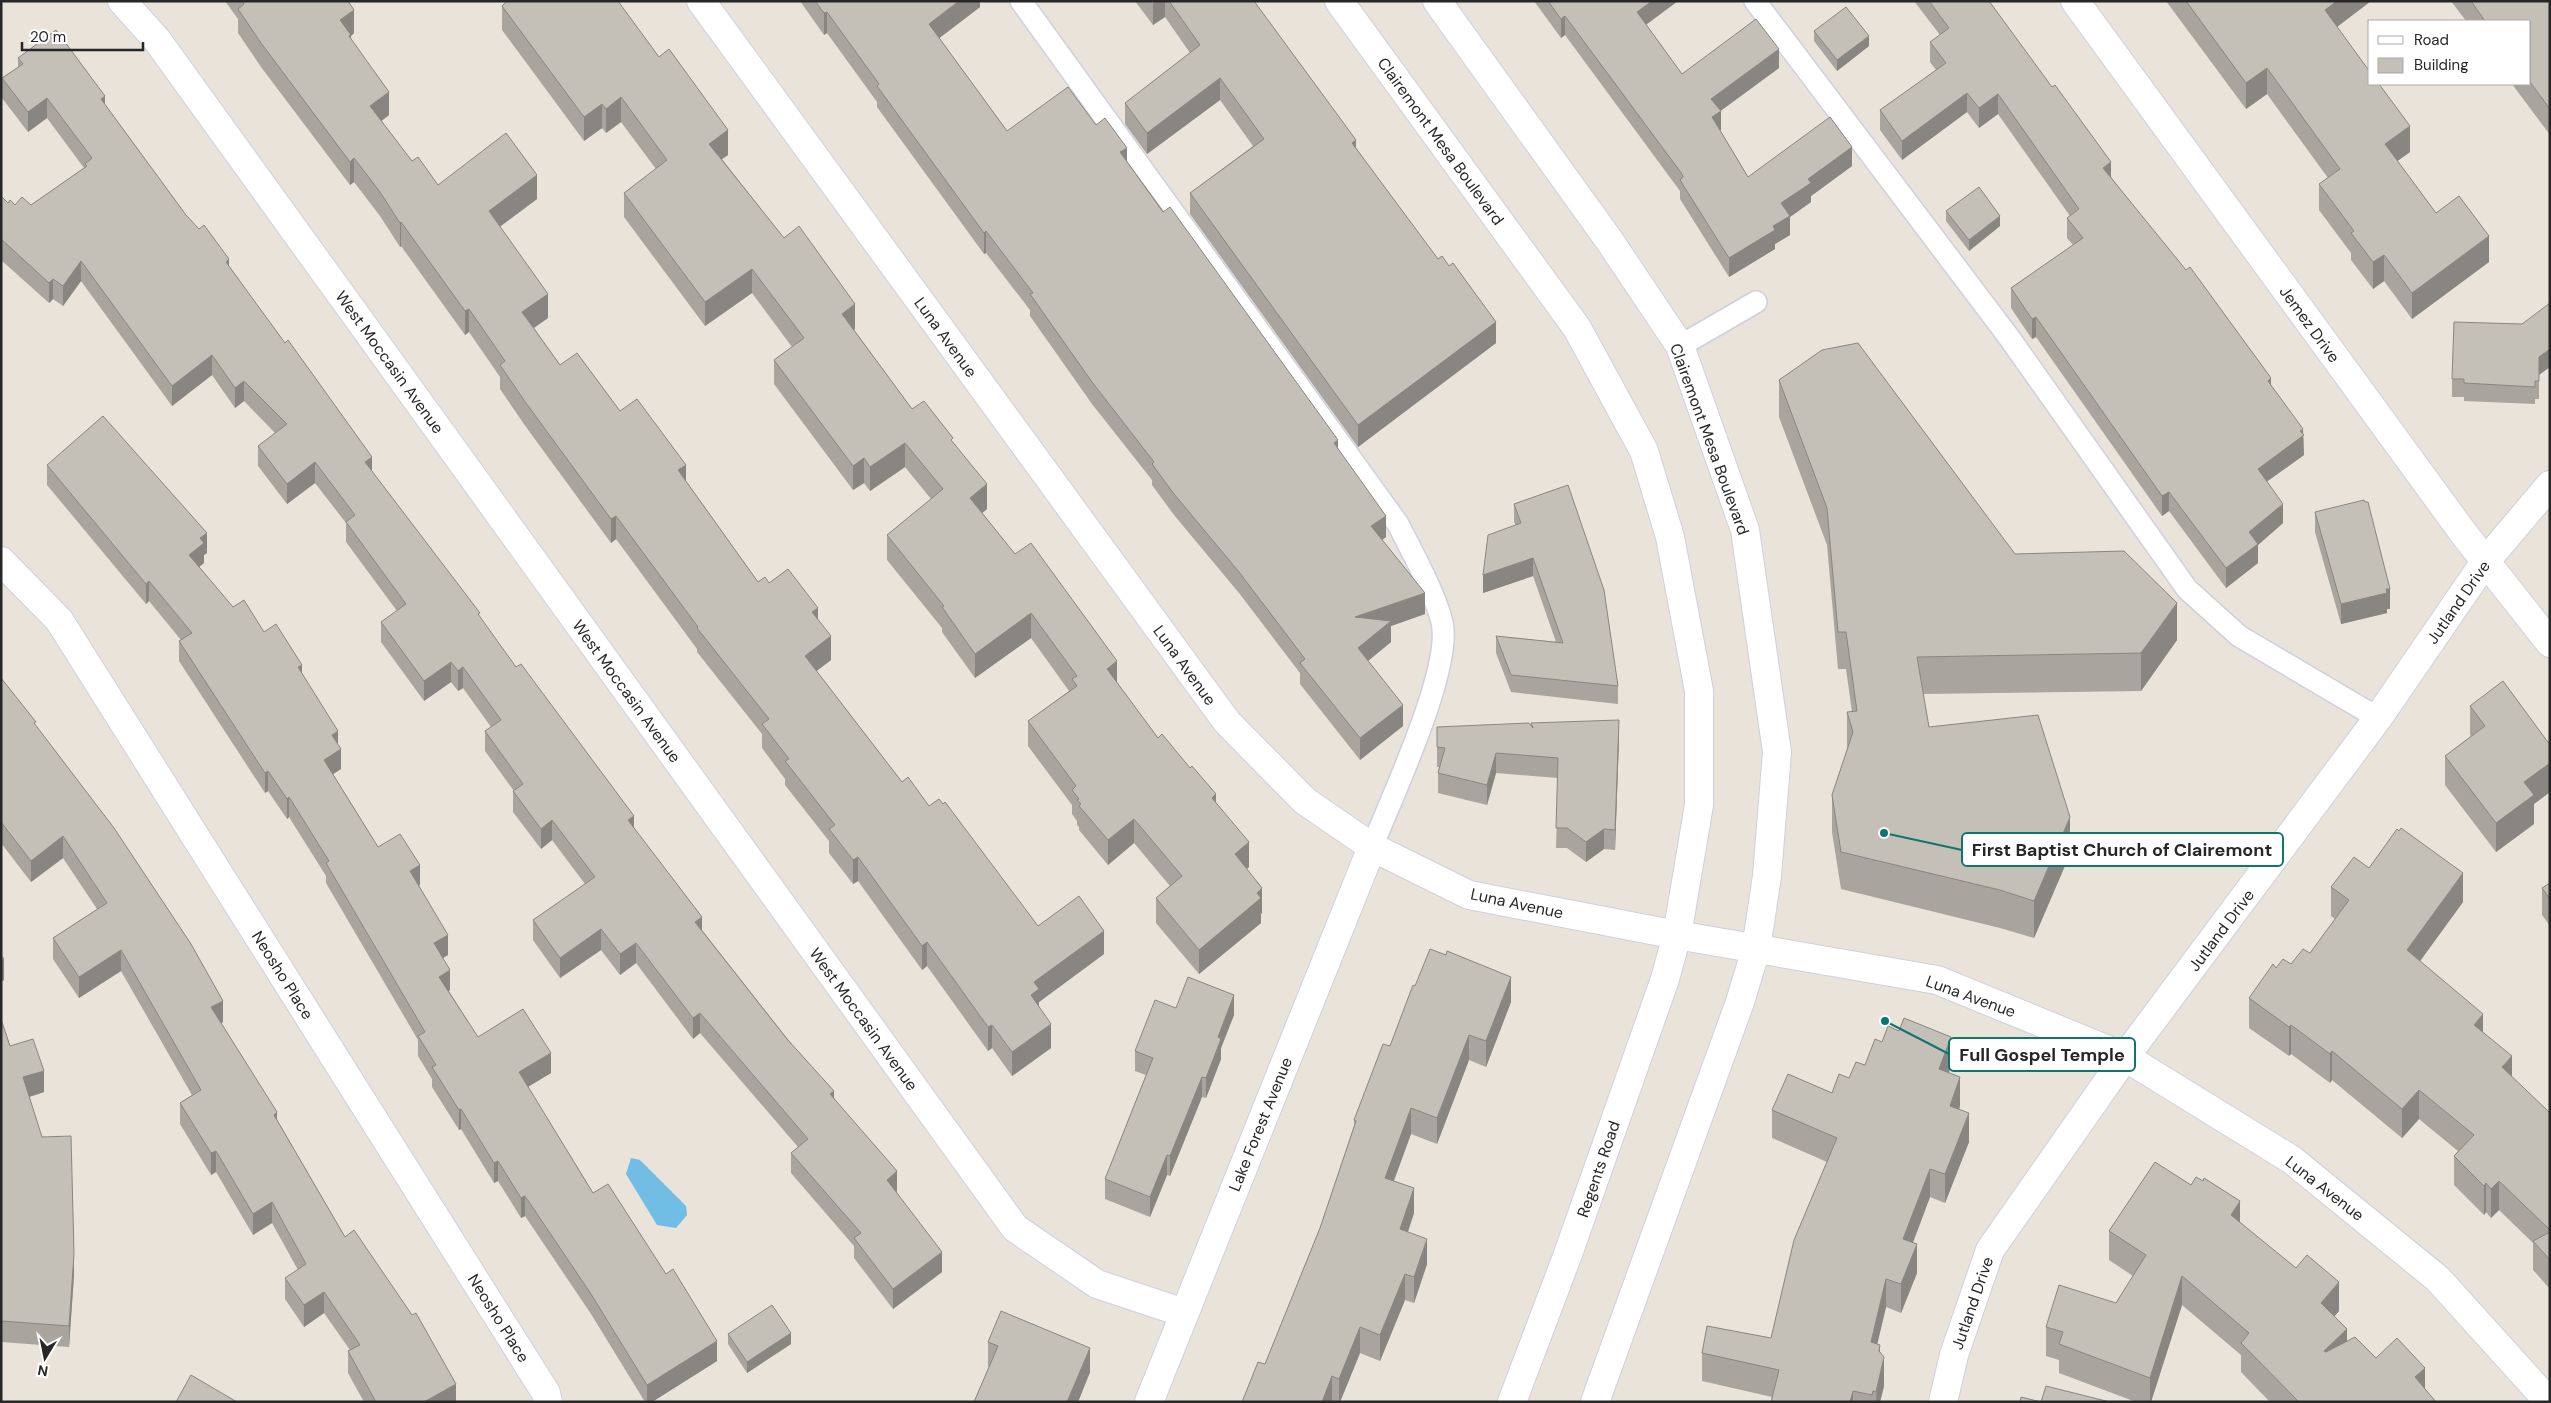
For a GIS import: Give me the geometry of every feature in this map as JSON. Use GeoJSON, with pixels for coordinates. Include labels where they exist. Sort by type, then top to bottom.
{"type":"FeatureCollection","features":[{"type":"Feature","properties":{"kind":"street","name":"West Moccasin Avenue"},"geometry":{"type":"LineString","coordinates":[[122,1],[157,40],[1015,1228],[1097,1284],[1184,1313]]}},
{"type":"Feature","properties":{"kind":"street","name":"Luna Avenue"},"geometry":{"type":"LineString","coordinates":[[701,1],[1227,722],[1305,801],[1372,847],[1469,895],[1677,935],[1937,980],[2125,1057],[2292,1160],[2438,1279],[2550,1402]]}},
{"type":"Feature","properties":{"kind":"street","name":"Clairemont Mesa Boulevard"},"geometry":{"type":"LineString","coordinates":[[1338,1],[1578,328],[1644,451],[1670,538],[1699,691],[1699,805],[1677,935]]}},
{"type":"Feature","properties":{"kind":"street","name":"Clairemont Mesa Boulevard"},"geometry":{"type":"LineString","coordinates":[[1436,1],[1609,240],[1680,346],[1745,530],[1777,752],[1767,876],[1756,949]]}},
{"type":"Feature","properties":{"kind":"street","name":"Jemez Drive"},"geometry":{"type":"LineString","coordinates":[[2075,1],[2485,562],[2550,643]]}},
{"type":"Feature","properties":{"kind":"street","name":"Jutland Drive"},"geometry":{"type":"LineString","coordinates":[[1943,1402],[1954,1355],[1990,1250],[2125,1057],[2378,718],[2485,562],[2550,485]]}},
{"type":"Feature","properties":{"kind":"street","name":"Neosho Place"},"geometry":{"type":"LineString","coordinates":[[1,561],[60,620],[541,1385],[548,1402]]}},
{"type":"Feature","properties":{"kind":"street","name":"Lake Forest Avenue"},"geometry":{"type":"LineString","coordinates":[[1149,1402],[1372,847]]}},
{"type":"Feature","properties":{"kind":"street","name":"Regents Road"},"geometry":{"type":"LineString","coordinates":[[1512,1402],[1568,1254],[1665,979],[1677,935]]}},
{"type":"Feature","properties":{"kind":"street"},"geometry":{"type":"LineString","coordinates":[[1595,1402],[1740,1002],[1756,949]]}},
{"type":"Feature","properties":{"kind":"lane"},"geometry":{"type":"LineString","coordinates":[[1021,1],[1398,524],[1420,568],[1442,623],[1443,649],[1435,686],[1372,847]]}},
{"type":"Feature","properties":{"kind":"lane"},"geometry":{"type":"LineString","coordinates":[[1755,1],[2008,336],[2187,589],[2239,636],[2378,718]]}},
{"type":"Feature","properties":{"kind":"lane"},"geometry":{"type":"LineString","coordinates":[[1680,346],[1756,302]]}},
{"type":"Feature","properties":{"kind":"water"},"geometry":{"type":"Polygon","coordinates":[[[631,1158],[640,1160],[686,1206],[687,1215],[676,1228],[657,1225],[626,1174],[631,1158]]]}},
{"type":"Feature","properties":{"kind":"building"},"geometry":{"type":"Polygon","coordinates":[[[242,1],[348,1],[354,10],[340,20],[351,35],[349,36],[389,92],[370,106],[412,161],[418,157],[438,185],[506,133],[537,175],[489,211],[548,294],[522,312],[560,365],[577,353],[620,411],[637,399],[686,465],[678,470],[758,582],[765,577],[769,583],[788,569],[818,608],[812,612],[831,636],[805,656],[902,782],[908,777],[929,806],[939,799],[943,804],[945,802],[1038,926],[1079,896],[1104,931],[1034,982],[1039,989],[1031,995],[1051,1024],[1012,1052],[992,1025],[988,1027],[927,942],[922,946],[858,857],[853,860],[829,829],[835,825],[785,761],[789,759],[762,724],[769,719],[697,628],[616,516],[611,519],[526,403],[500,365],[505,361],[469,309],[465,311],[400,223],[380,192],[354,158],[350,162],[261,43],[238,9],[244,4],[242,1]]]}},
{"type":"Feature","properties":{"kind":"building"},"geometry":{"type":"Polygon","coordinates":[[[507,1],[618,1],[659,57],[669,49],[728,130],[709,144],[784,238],[799,226],[855,304],[842,314],[912,409],[924,401],[953,438],[951,440],[987,484],[970,498],[1015,554],[1031,543],[1117,661],[1107,669],[1158,738],[1162,734],[1190,768],[1192,766],[1216,794],[1212,798],[1249,842],[1235,854],[1262,888],[1257,893],[1261,898],[1199,950],[1156,898],[1182,876],[1134,819],[1108,840],[1079,806],[1081,804],[1077,800],[1079,799],[1072,790],[1076,786],[1028,721],[1077,686],[1072,679],[1077,676],[1031,613],[975,654],[942,607],[944,606],[887,535],[943,489],[905,443],[870,467],[864,458],[853,466],[774,360],[804,338],[752,269],[705,302],[624,193],[667,160],[621,97],[606,109],[602,104],[584,117],[502,6],[507,1]]]}},
{"type":"Feature","properties":{"kind":"building"},"geometry":{"type":"Polygon","coordinates":[[[815,1],[959,1],[929,24],[1007,131],[1068,87],[1096,125],[1105,118],[1127,148],[1120,152],[1163,212],[1170,207],[1338,440],[1334,443],[1386,516],[1371,526],[1425,593],[1355,617],[1391,621],[1358,648],[1403,705],[1360,738],[1300,663],[1305,659],[1239,572],[1174,494],[1152,464],[1154,462],[1092,382],[1030,294],[1033,293],[986,231],[984,233],[877,86],[879,84],[827,12],[824,13],[815,1]]]}},
{"type":"Feature","properties":{"kind":"building"},"geometry":{"type":"Polygon","coordinates":[[[1169,1],[1254,1],[1356,140],[1352,143],[1438,259],[1442,256],[1449,266],[1453,263],[1496,322],[1358,425],[1190,193],[1264,139],[1220,78],[1147,133],[1125,103],[1200,45],[1169,1]]]}},
{"type":"Feature","properties":{"kind":"building"},"geometry":{"type":"Polygon","coordinates":[[[1548,1],[1652,1],[1637,12],[1682,74],[1756,19],[1779,49],[1711,99],[1721,111],[1712,117],[1748,177],[1830,117],[1852,147],[1808,179],[1811,183],[1781,203],[1790,216],[1773,226],[1775,230],[1729,258],[1680,180],[1683,177],[1682,174],[1565,16],[1561,19],[1548,1]]]}},
{"type":"Feature","properties":{"kind":"building"},"geometry":{"type":"Polygon","coordinates":[[[1929,1],[1989,1],[2052,87],[2055,85],[2111,162],[2103,168],[2186,270],[2190,267],[2271,378],[2268,381],[2303,429],[2300,431],[2304,435],[2258,469],[2283,504],[2249,532],[2258,544],[2226,568],[2169,492],[2162,496],[2036,317],[2032,319],[2011,288],[2083,238],[2067,218],[2079,209],[1998,94],[1979,108],[1967,93],[1902,141],[1880,110],[1946,63],[1930,42],[1949,28],[1929,1]]]}},
{"type":"Feature","properties":{"kind":"building"},"geometry":{"type":"Polygon","coordinates":[[[2186,1],[2337,1],[2325,10],[2368,69],[2368,85],[2380,85],[2410,126],[2385,144],[2436,213],[2459,196],[2489,236],[2412,293],[2384,255],[2373,262],[2351,233],[2354,231],[2319,184],[2340,169],[2267,68],[2246,83],[2186,1]]]}},
{"type":"Feature","properties":{"kind":"building"},"geometry":{"type":"Polygon","coordinates":[[[2471,1],[2550,1],[2550,109],[2531,83],[2531,20],[2484,20],[2471,1]]]}},
{"type":"Feature","properties":{"kind":"building"},"geometry":{"type":"Polygon","coordinates":[[[1846,7],[1869,36],[1837,60],[1814,31],[1846,7]]]}},
{"type":"Feature","properties":{"kind":"building"},"geometry":{"type":"Polygon","coordinates":[[[56,30],[105,96],[101,99],[186,215],[199,229],[204,225],[229,259],[226,262],[285,343],[288,340],[372,457],[365,462],[480,613],[478,614],[516,667],[521,664],[634,816],[628,820],[702,917],[695,922],[787,1039],[834,1091],[830,1094],[897,1171],[887,1180],[942,1252],[893,1289],[854,1238],[861,1233],[791,1153],[808,1139],[700,1013],[693,1018],[636,943],[620,954],[601,929],[560,958],[533,920],[595,877],[552,820],[541,829],[513,791],[523,784],[485,731],[501,720],[463,667],[458,671],[451,662],[424,681],[381,622],[406,604],[346,522],[355,515],[315,462],[287,484],[258,446],[287,424],[244,381],[235,388],[212,355],[172,386],[81,261],[63,286],[53,279],[49,283],[1,239],[1,196],[8,203],[10,200],[15,205],[22,197],[31,205],[87,166],[85,164],[92,158],[47,98],[28,112],[2,78],[23,64],[18,58],[56,30]]]}},
{"type":"Feature","properties":{"kind":"building"},"geometry":{"type":"Polygon","coordinates":[[[1979,187],[2000,216],[1969,240],[1946,211],[1979,187]]]}},
{"type":"Feature","properties":{"kind":"building"},"geometry":{"type":"Polygon","coordinates":[[[2550,303],[2550,349],[2539,357],[2539,381],[2535,381],[2535,387],[2464,383],[2464,379],[2452,379],[2454,322],[2522,324],[2550,303]]]}},
{"type":"Feature","properties":{"kind":"building"},"geometry":{"type":"Polygon","coordinates":[[[1858,343],[2015,554],[2124,551],[2177,603],[2141,653],[1917,657],[1929,727],[2038,715],[2070,817],[2034,901],[2000,890],[1841,852],[1832,795],[1853,732],[1847,712],[1857,711],[1846,632],[1838,632],[1827,508],[1779,380],[1822,350],[1858,343]]]}},
{"type":"Feature","properties":{"kind":"building"},"geometry":{"type":"Polygon","coordinates":[[[103,416],[207,533],[200,538],[204,543],[189,555],[233,607],[244,600],[264,632],[276,624],[302,665],[298,667],[338,731],[332,735],[341,749],[324,760],[378,847],[400,834],[420,865],[410,871],[448,935],[434,943],[450,970],[439,977],[478,1037],[523,1009],[551,1053],[519,1072],[593,1193],[608,1184],[666,1274],[673,1269],[717,1341],[647,1385],[591,1294],[525,1196],[521,1198],[498,1161],[494,1163],[461,1109],[459,1110],[432,1067],[436,1065],[418,1036],[425,1032],[326,863],[329,861],[289,797],[287,799],[268,771],[265,773],[179,641],[192,633],[149,581],[146,584],[47,465],[103,416]]]}},
{"type":"Feature","properties":{"kind":"building"},"geometry":{"type":"Polygon","coordinates":[[[1568,485],[1604,590],[1618,686],[1511,675],[1496,636],[1563,643],[1533,558],[1483,575],[1488,535],[1521,523],[1514,504],[1568,485]]]}},
{"type":"Feature","properties":{"kind":"building"},"geometry":{"type":"Polygon","coordinates":[[[2364,500],[2368,502],[2390,589],[2386,589],[2387,593],[2341,604],[2315,512],[2364,500]]]}},
{"type":"Feature","properties":{"kind":"building"},"geometry":{"type":"Polygon","coordinates":[[[1,678],[114,828],[191,944],[223,1001],[211,1007],[277,1112],[274,1115],[345,1237],[354,1230],[412,1315],[416,1313],[456,1384],[424,1402],[376,1402],[348,1351],[360,1345],[324,1292],[304,1305],[285,1278],[306,1264],[272,1202],[253,1214],[216,1151],[211,1153],[180,1103],[201,1090],[121,950],[79,977],[53,938],[107,903],[63,836],[31,861],[1,822],[1,678]]]}},
{"type":"Feature","properties":{"kind":"building"},"geometry":{"type":"Polygon","coordinates":[[[2503,681],[2550,745],[2550,763],[2524,782],[2534,795],[2496,823],[2445,756],[2485,726],[2470,706],[2503,681]]]}},
{"type":"Feature","properties":{"kind":"building"},"geometry":{"type":"Polygon","coordinates":[[[1619,720],[1615,830],[1604,829],[1586,842],[1567,828],[1556,828],[1558,758],[1496,753],[1487,785],[1438,773],[1445,748],[1437,747],[1437,727],[1529,723],[1533,728],[1531,723],[1619,720]]]}},
{"type":"Feature","properties":{"kind":"building"},"geometry":{"type":"Polygon","coordinates":[[[2401,828],[2463,873],[2407,950],[2483,1014],[2474,1025],[2512,1056],[2502,1067],[2550,1113],[2550,1230],[2499,1181],[2491,1189],[2486,1183],[2484,1186],[2454,1156],[2474,1135],[2419,1090],[2402,1109],[2332,1051],[2330,1054],[2291,1025],[2289,1027],[2249,998],[2273,964],[2276,968],[2283,959],[2291,964],[2303,949],[2310,953],[2349,900],[2331,887],[2354,857],[2369,868],[2397,829],[2399,831],[2401,828]]]}},
{"type":"Feature","properties":{"kind":"building"},"geometry":{"type":"Polygon","coordinates":[[[2550,883],[2550,899],[2542,888],[2550,883]]]}},
{"type":"Feature","properties":{"kind":"building"},"geometry":{"type":"Polygon","coordinates":[[[1430,949],[1446,955],[1447,951],[1511,977],[1486,1041],[1469,1035],[1437,1118],[1411,1108],[1385,1178],[1414,1188],[1400,1229],[1427,1239],[1414,1277],[1405,1274],[1380,1335],[1360,1327],[1339,1379],[1332,1376],[1322,1402],[1242,1402],[1258,1362],[1265,1364],[1320,1228],[1356,1121],[1354,1120],[1383,1044],[1390,1046],[1413,985],[1415,986],[1430,949]]]}},
{"type":"Feature","properties":{"kind":"building"},"geometry":{"type":"Polygon","coordinates":[[[1188,977],[1234,995],[1218,1037],[1221,1039],[1206,1078],[1202,1077],[1170,1156],[1167,1155],[1150,1197],[1105,1179],[1153,1058],[1135,1051],[1155,1000],[1176,1008],[1188,977]]]}},
{"type":"Feature","properties":{"kind":"building"},"geometry":{"type":"Polygon","coordinates":[[[1904,1018],[1951,1037],[1939,1069],[1960,1077],[1950,1106],[1969,1113],[1945,1174],[1930,1169],[1903,1239],[1917,1244],[1901,1284],[1886,1279],[1871,1342],[1880,1345],[1879,1351],[1884,1357],[1876,1392],[1873,1391],[1872,1395],[1853,1391],[1850,1402],[1771,1402],[1779,1370],[1702,1353],[1707,1326],[1771,1338],[1794,1240],[1837,1138],[1772,1110],[1788,1074],[1832,1093],[1839,1074],[1849,1078],[1856,1062],[1865,1065],[1875,1039],[1882,1042],[1888,1026],[1899,1031],[1904,1018]]]}},
{"type":"Feature","properties":{"kind":"building"},"geometry":{"type":"Polygon","coordinates":[[[1,1019],[10,1046],[33,1039],[44,1071],[23,1077],[42,1137],[71,1136],[74,1254],[69,1326],[1,1321],[1,1019]]]}},
{"type":"Feature","properties":{"kind":"building"},"geometry":{"type":"Polygon","coordinates":[[[2155,1162],[2191,1185],[2196,1177],[2203,1181],[2204,1178],[2240,1201],[2231,1215],[2296,1268],[2307,1255],[2339,1282],[2321,1303],[2347,1329],[2324,1351],[2326,1352],[2355,1337],[2376,1358],[2397,1338],[2425,1368],[2415,1377],[2436,1402],[2299,1402],[2241,1343],[2249,1333],[2182,1276],[2150,1378],[2059,1344],[2063,1332],[2046,1327],[2059,1285],[2116,1303],[2146,1255],[2109,1231],[2155,1162]]]}},
{"type":"Feature","properties":{"kind":"building"},"geometry":{"type":"Polygon","coordinates":[[[2550,1232],[2550,1260],[2533,1241],[2550,1232]]]}},
{"type":"Feature","properties":{"kind":"building"},"geometry":{"type":"Polygon","coordinates":[[[772,1305],[791,1333],[747,1362],[728,1334],[772,1305]]]}},
{"type":"Feature","properties":{"kind":"building"},"geometry":{"type":"Polygon","coordinates":[[[1001,1311],[1090,1348],[1067,1402],[974,1402],[998,1346],[988,1342],[1001,1311]]]}},
{"type":"Feature","properties":{"kind":"building"},"geometry":{"type":"Polygon","coordinates":[[[191,1375],[237,1402],[176,1402],[191,1375]]]}},
{"type":"Feature","properties":{"kind":"building"},"geometry":{"type":"Polygon","coordinates":[[[2046,1386],[2110,1402],[2041,1402],[2046,1386]]]}},
{"type":"Feature","properties":{"kind":"building"},"geometry":{"type":"Polygon","coordinates":[[[2021,1397],[2041,1402],[2020,1402],[2021,1397]]]}},
{"type":"Feature","properties":{"kind":"place","name":"First Baptist Church of Clairemont"},"geometry":{"type":"Point","coordinates":[1884,833]}},
{"type":"Feature","properties":{"kind":"place","name":"Full Gospel Temple"},"geometry":{"type":"Point","coordinates":[1885,1021]}}]}
